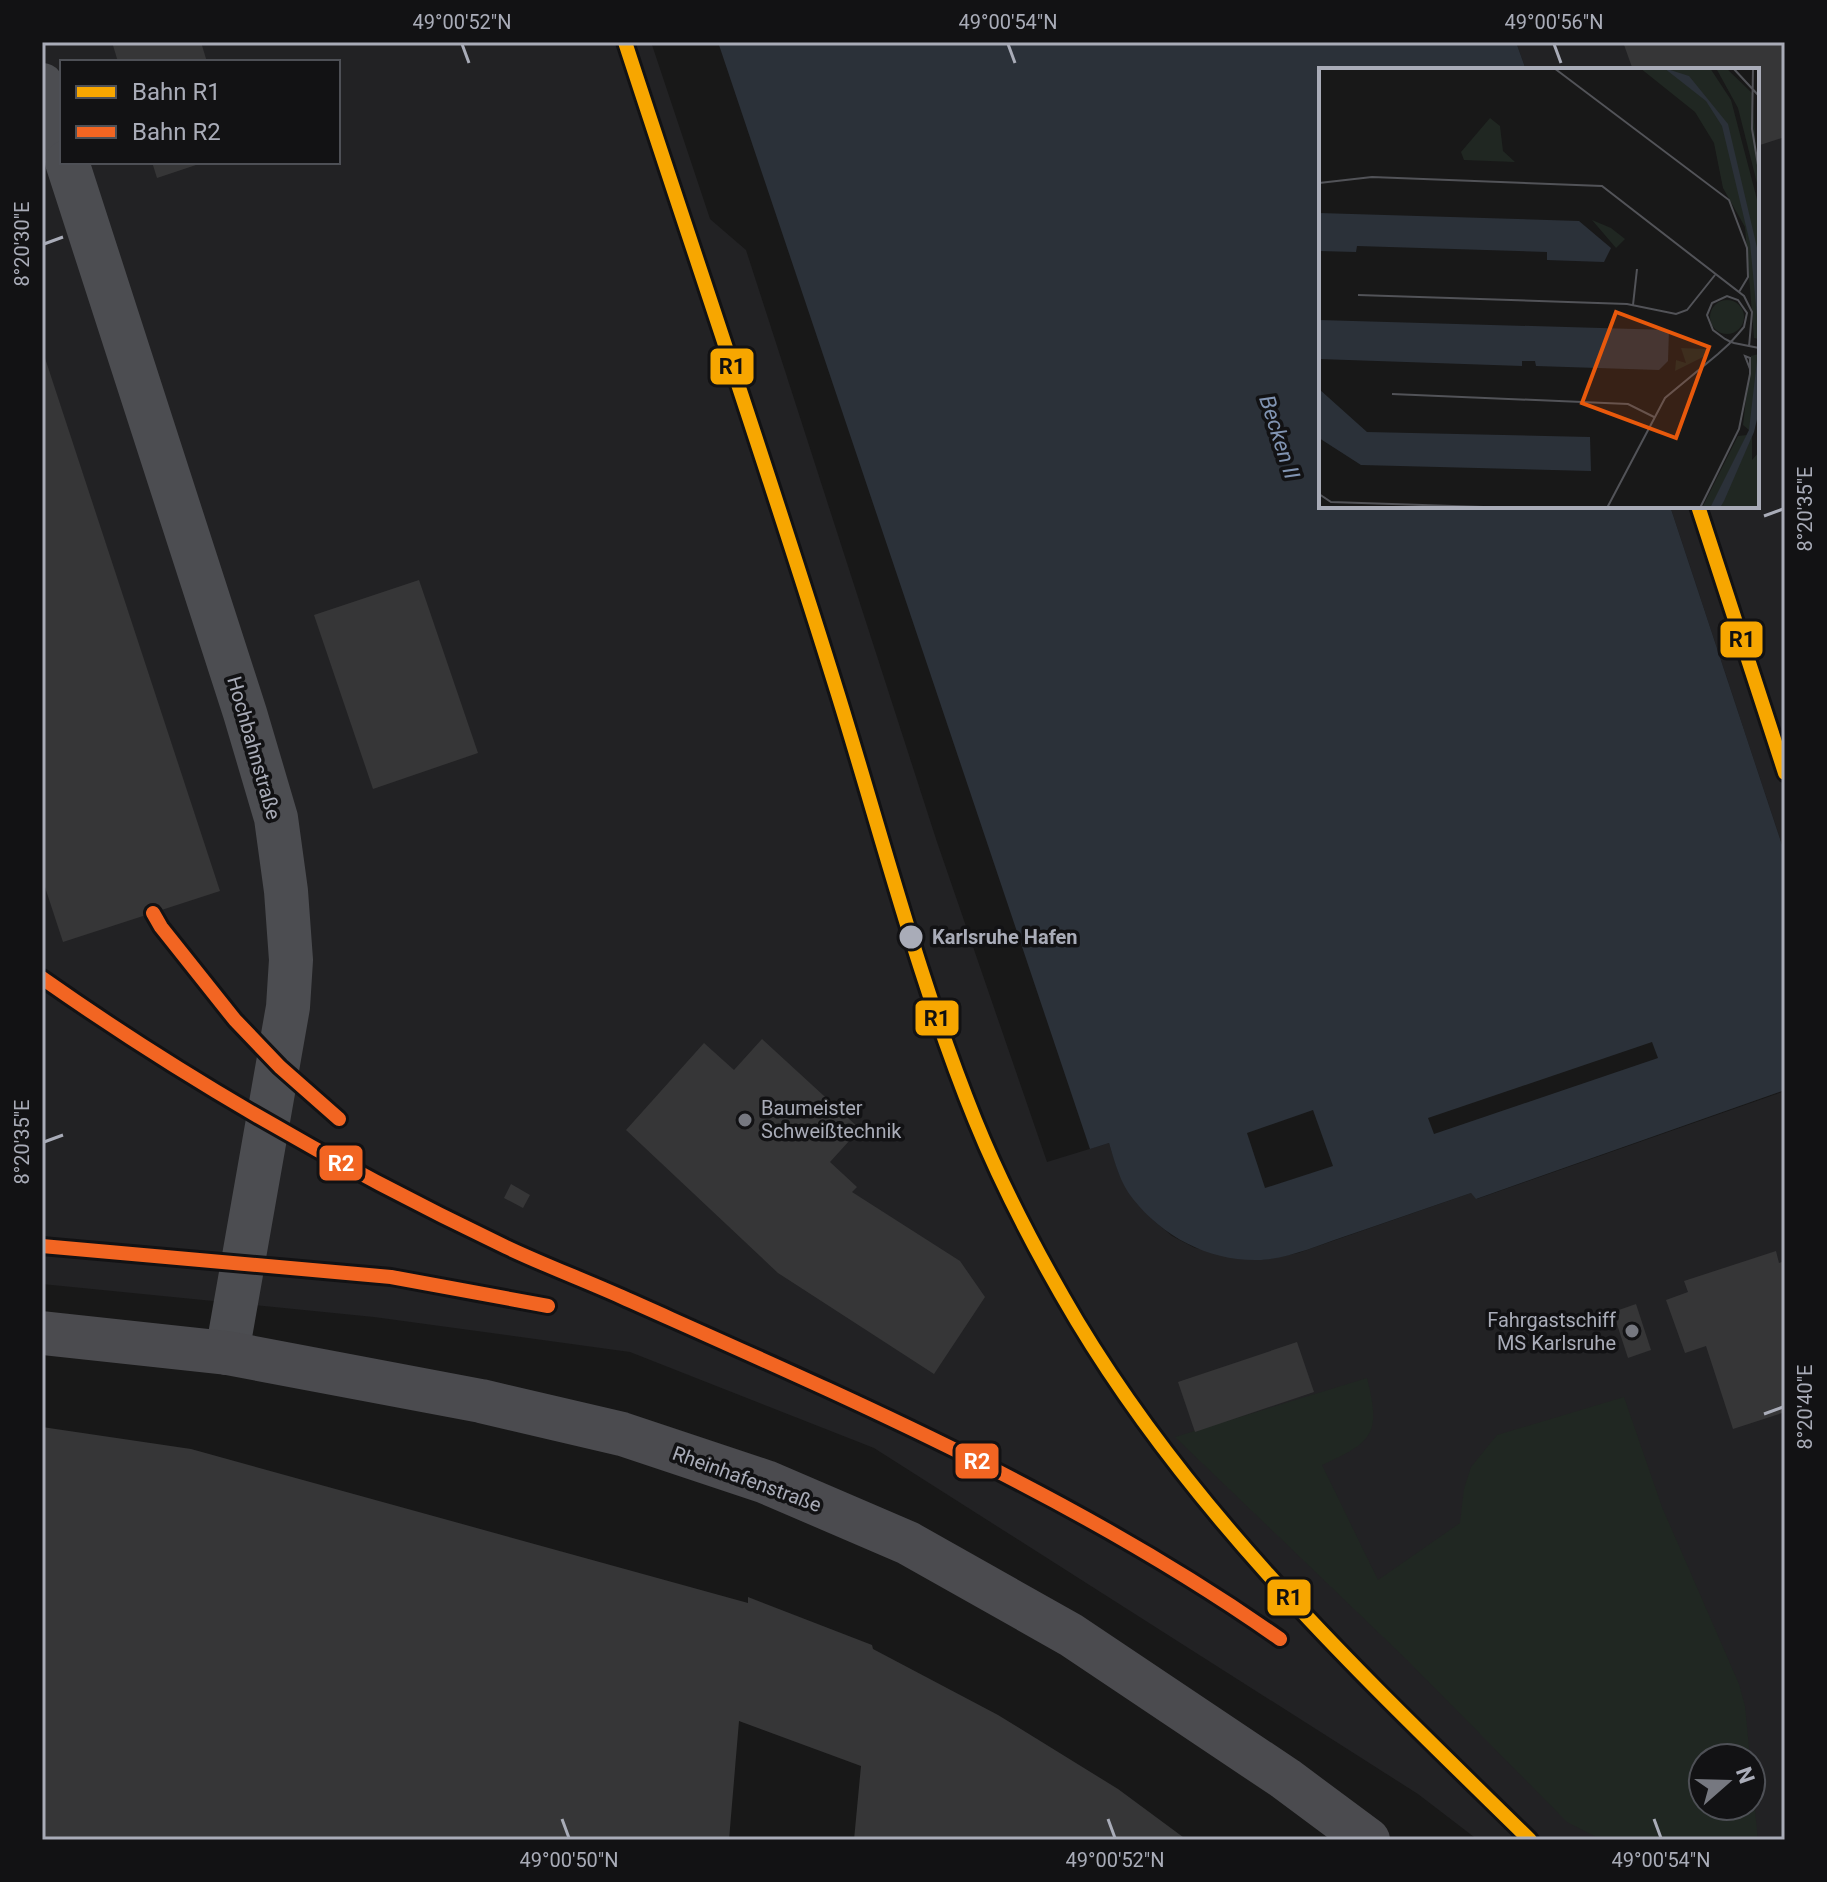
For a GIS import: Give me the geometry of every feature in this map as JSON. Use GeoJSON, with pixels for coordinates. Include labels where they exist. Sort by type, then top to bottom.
{"type":"FeatureCollection","features":[{"type":"Feature","properties":{"kind":"main road","name":"Rheinhafenstraße"},"geometry":{"type":"LineString","coordinates":[[42,1333],[227,1353],[481,1401],[622,1434],[766,1482],[908,1543],[1071,1635],[1286,1779],[1368,1840]]}},
{"type":"Feature","properties":{"kind":"street"},"geometry":{"type":"LineString","coordinates":[[42,85],[60,140]]}},
{"type":"Feature","properties":{"kind":"street","name":"Hochbahnstraße"},"geometry":{"type":"LineString","coordinates":[[68,164],[245,713],[276,818],[282,862],[291,960],[288,1007],[227,1353]]}},
{"type":"Feature","properties":{"kind":"shaded area"},"geometry":{"type":"Polygon","coordinates":[[[42,42],[651,42],[710,219],[746,250],[936,839],[1047,1162],[1109,1143],[1119,1174],[1152,1219],[1172,1236],[1195,1248],[1263,1260],[1298,1253],[1471,1193],[1477,1199],[1785,1091],[1785,1840],[1478,1840],[1418,1794],[874,1448],[630,1352],[374,1317],[42,1284],[42,42]]]}},
{"type":"Feature","properties":{"kind":"shaded area"},"geometry":{"type":"Polygon","coordinates":[[[1516,42],[1785,42],[1785,854],[1671,508],[1759,508],[1759,68],[1525,68],[1516,42]]]}},
{"type":"Feature","properties":{"kind":"shaded area"},"geometry":{"type":"Polygon","coordinates":[[[1367,1378],[1373,1412],[1369,1434],[1353,1449],[1322,1465],[1378,1580],[1460,1523],[1464,1489],[1471,1467],[1497,1435],[1624,1397],[1662,1507],[1739,1684],[1745,1706],[1748,1742],[1687,1742],[1687,1822],[1756,1822],[1758,1840],[1602,1840],[1567,1822],[1407,1660],[1175,1437],[1367,1378]]]}},
{"type":"Feature","properties":{"kind":"water","name":"Becken II"},"geometry":{"type":"Polygon","coordinates":[[[718,42],[1516,42],[1525,68],[1319,68],[1319,508],[1671,508],[1785,854],[1785,1090],[1476,1199],[1471,1193],[1313,1248],[1261,1260],[1224,1257],[1174,1236],[1133,1199],[1118,1172],[1109,1143],[1090,1149],[718,42]]]}},
{"type":"Feature","properties":{"kind":"pier"},"geometry":{"type":"Polygon","coordinates":[[[1652,1042],[1658,1058],[1434,1134],[1428,1118],[1652,1042]]]}},
{"type":"Feature","properties":{"kind":"pier"},"geometry":{"type":"Polygon","coordinates":[[[1313,1110],[1333,1166],[1265,1188],[1247,1133],[1313,1110]]]}},
{"type":"Feature","properties":{"kind":"building"},"geometry":{"type":"Polygon","coordinates":[[[112,42],[201,42],[206,60],[117,60],[112,42]]]}},
{"type":"Feature","properties":{"kind":"building"},"geometry":{"type":"Polygon","coordinates":[[[1623,42],[1785,42],[1785,137],[1759,145],[1759,68],[1632,68],[1623,42]]]}},
{"type":"Feature","properties":{"kind":"building"},"geometry":{"type":"Polygon","coordinates":[[[153,164],[199,164],[157,178],[153,164]]]}},
{"type":"Feature","properties":{"kind":"building"},"geometry":{"type":"Polygon","coordinates":[[[42,349],[220,891],[63,942],[42,878],[42,349]]]}},
{"type":"Feature","properties":{"kind":"building"},"geometry":{"type":"Polygon","coordinates":[[[419,580],[478,753],[373,789],[314,615],[419,580]]]}},
{"type":"Feature","properties":{"kind":"building"},"geometry":{"type":"Polygon","coordinates":[[[762,1039],[860,1129],[830,1162],[857,1187],[852,1192],[960,1261],[985,1297],[934,1374],[778,1273],[626,1130],[704,1043],[734,1070],[762,1039]]]}},
{"type":"Feature","properties":{"kind":"building"},"geometry":{"type":"Polygon","coordinates":[[[511,1184],[530,1195],[523,1208],[504,1198],[511,1184]]]}},
{"type":"Feature","properties":{"kind":"building"},"geometry":{"type":"Polygon","coordinates":[[[1776,1251],[1779,1263],[1785,1261],[1785,1412],[1733,1429],[1706,1346],[1685,1353],[1666,1300],[1688,1292],[1684,1281],[1776,1251]]]}},
{"type":"Feature","properties":{"kind":"building"},"geometry":{"type":"Polygon","coordinates":[[[1636,1304],[1651,1350],[1628,1358],[1613,1312],[1636,1304]]]}},
{"type":"Feature","properties":{"kind":"building"},"geometry":{"type":"Polygon","coordinates":[[[1297,1342],[1314,1392],[1195,1432],[1178,1382],[1297,1342]]]}},
{"type":"Feature","properties":{"kind":"building"},"geometry":{"type":"Polygon","coordinates":[[[42,1427],[191,1449],[748,1603],[748,1597],[872,1645],[873,1649],[998,1715],[1118,1789],[1187,1840],[854,1840],[861,1766],[739,1721],[729,1840],[42,1840],[42,1427]]]}},
{"type":"Feature","properties":{"kind":"rail line","name":"R1"},"geometry":{"type":"LineString","coordinates":[[625,42],[811,607],[936,1013],[975,1120],[1022,1222],[1077,1321],[1124,1394],[1175,1464],[1230,1531],[1346,1657],[1530,1840]]}},
{"type":"Feature","properties":{"kind":"rail line","name":"R1"},"geometry":{"type":"LineString","coordinates":[[1699,508],[1785,773]]}},
{"type":"Feature","properties":{"kind":"rail line","name":"R2"},"geometry":{"type":"LineString","coordinates":[[153,913],[235,1020],[280,1067],[339,1119]]}},
{"type":"Feature","properties":{"kind":"rail line","name":"R2"},"geometry":{"type":"LineString","coordinates":[[42,978],[211,1088],[385,1187],[506,1247],[792,1373],[960,1452],[1123,1539],[1203,1587],[1280,1639]]}},
{"type":"Feature","properties":{"kind":"rail line","name":"R2"},"geometry":{"type":"LineString","coordinates":[[42,1246],[391,1277],[548,1306]]}},
{"type":"Feature","properties":{"kind":"place","name":"Karlsruhe Hafen"},"geometry":{"type":"Point","coordinates":[911,937]}},
{"type":"Feature","properties":{"kind":"place","name":"Baumeister Schweißtechnik"},"geometry":{"type":"Point","coordinates":[745,1120]}},
{"type":"Feature","properties":{"kind":"place","name":"Fahrgastschiff MS Karlsruhe"},"geometry":{"type":"Point","coordinates":[1632,1331]}}]}
